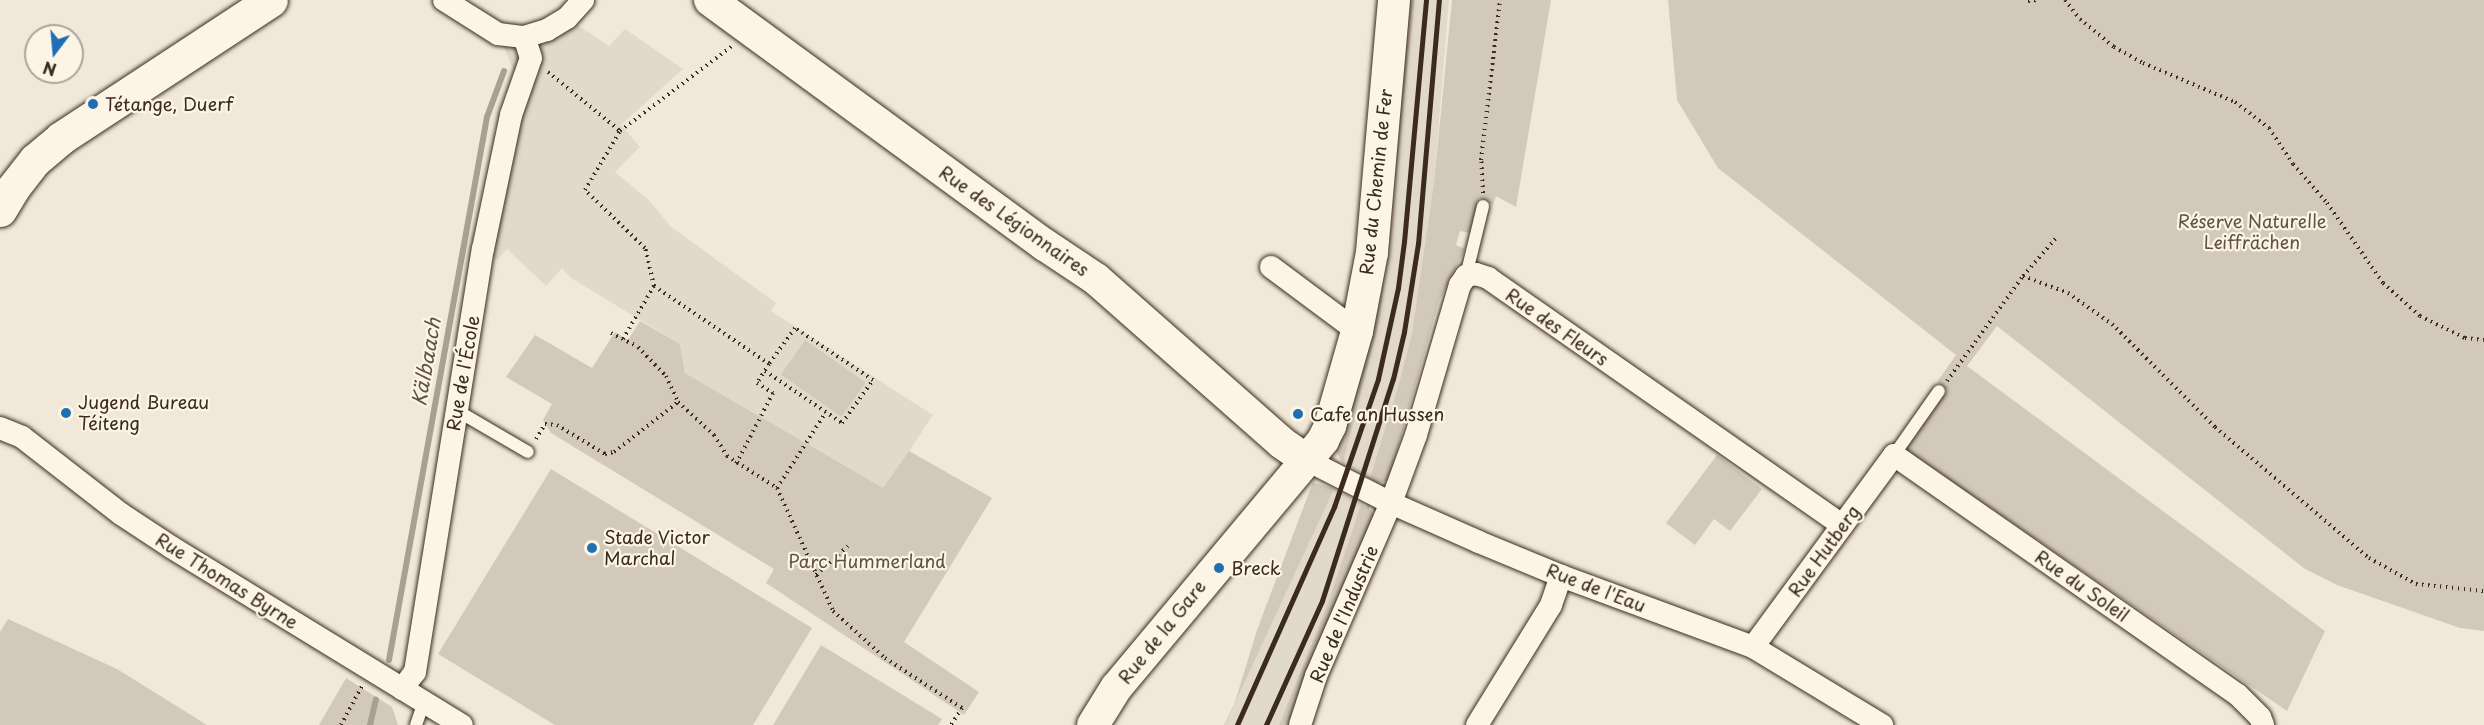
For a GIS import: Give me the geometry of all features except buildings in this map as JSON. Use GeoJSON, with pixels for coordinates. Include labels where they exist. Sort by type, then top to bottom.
{"type":"FeatureCollection","features":[{"type":"Feature","properties":{"kind":"main road"},"geometry":{"type":"LineString","coordinates":[[4,193],[35,160],[61,138],[271,0]]}},
{"type":"Feature","properties":{"kind":"main road","name":"Rue des Légionnaires"},"geometry":{"type":"LineString","coordinates":[[710,0],[1045,245],[1096,279],[1282,442],[1305,459]]}},
{"type":"Feature","properties":{"kind":"main road","name":"Rue du Chemin de Fer"},"geometry":{"type":"LineString","coordinates":[[1305,459],[1323,441],[1330,426],[1356,331],[1376,222],[1394,0]]}},
{"type":"Feature","properties":{"kind":"main road","name":"Rue de la Gare"},"geometry":{"type":"LineString","coordinates":[[1093,725],[1116,688],[1305,459]]}},
{"type":"Feature","properties":{"kind":"street"},"geometry":{"type":"LineString","coordinates":[[444,0],[498,34],[527,47],[547,30],[567,18],[583,0]]}},
{"type":"Feature","properties":{"kind":"street","name":"Rue de l'École"},"geometry":{"type":"LineString","coordinates":[[402,689],[415,672],[483,249],[527,47]]}},
{"type":"Feature","properties":{"kind":"street"},"geometry":{"type":"LineString","coordinates":[[1271,267],[1356,331]]}},
{"type":"Feature","properties":{"kind":"street","name":"Rue des Fleurs"},"geometry":{"type":"LineString","coordinates":[[1466,276],[1476,274],[1488,278],[1842,525]]}},
{"type":"Feature","properties":{"kind":"street"},"geometry":{"type":"LineString","coordinates":[[1391,503],[1416,435],[1460,285],[1466,276]]}},
{"type":"Feature","properties":{"kind":"street","name":"Rue Thomas Byrne"},"geometry":{"type":"LineString","coordinates":[[0,428],[22,437],[121,514],[161,540],[462,725]]}},
{"type":"Feature","properties":{"kind":"street","name":"Rue Hutberg"},"geometry":{"type":"LineString","coordinates":[[1753,647],[1894,455]]}},
{"type":"Feature","properties":{"kind":"street","name":"Rue du Soleil"},"geometry":{"type":"LineString","coordinates":[[1894,455],[2238,695],[2260,717],[2263,725]]}},
{"type":"Feature","properties":{"kind":"street","name":"Rue de l'Eau"},"geometry":{"type":"LineString","coordinates":[[1305,459],[1391,503],[1561,576],[1753,647],[1882,725]]}},
{"type":"Feature","properties":{"kind":"street","name":"Rue de l'Industrie"},"geometry":{"type":"LineString","coordinates":[[1299,725],[1317,676],[1391,503]]}},
{"type":"Feature","properties":{"kind":"street"},"geometry":{"type":"LineString","coordinates":[[1477,725],[1551,605],[1561,576]]}},
{"type":"Feature","properties":{"kind":"lane"},"geometry":{"type":"LineString","coordinates":[[1466,276],[1483,206]]}},
{"type":"Feature","properties":{"kind":"lane"},"geometry":{"type":"LineString","coordinates":[[1894,455],[1939,391]]}},
{"type":"Feature","properties":{"kind":"lane"},"geometry":{"type":"LineString","coordinates":[[456,410],[528,452]]}},
{"type":"Feature","properties":{"kind":"lane"},"geometry":{"type":"LineString","coordinates":[[416,725],[424,702]]}},
{"type":"Feature","properties":{"kind":"path"},"geometry":{"type":"LineString","coordinates":[[1483,206],[1481,160],[1500,0]]}},
{"type":"Feature","properties":{"kind":"path"},"geometry":{"type":"LineString","coordinates":[[2028,2],[2037,0]]}},
{"type":"Feature","properties":{"kind":"path"},"geometry":{"type":"LineString","coordinates":[[2065,0],[2080,20],[2114,47],[2143,63],[2235,102],[2269,128],[2293,164],[2327,203],[2382,283],[2420,316],[2464,339],[2484,340]]}},
{"type":"Feature","properties":{"kind":"path"},"geometry":{"type":"LineString","coordinates":[[752,31],[620,131],[585,190],[645,248],[654,286],[769,364]]}},
{"type":"Feature","properties":{"kind":"path"},"geometry":{"type":"LineString","coordinates":[[527,47],[620,131]]}},
{"type":"Feature","properties":{"kind":"path"},"geometry":{"type":"LineString","coordinates":[[1939,391],[2023,276],[2056,238]]}},
{"type":"Feature","properties":{"kind":"path"},"geometry":{"type":"LineString","coordinates":[[2023,276],[2068,292],[2112,324],[2215,427],[2369,558],[2416,584],[2484,591]]}},
{"type":"Feature","properties":{"kind":"path"},"geometry":{"type":"LineString","coordinates":[[623,339],[654,286]]}},
{"type":"Feature","properties":{"kind":"path"},"geometry":{"type":"LineString","coordinates":[[736,464],[773,393],[757,383],[769,364],[795,328],[873,380],[842,423],[765,371]]}},
{"type":"Feature","properties":{"kind":"path"},"geometry":{"type":"LineString","coordinates":[[611,333],[638,346],[666,376],[678,402],[714,435],[727,456],[736,464],[777,488],[833,611],[885,658],[962,708],[951,725]]}},
{"type":"Feature","properties":{"kind":"path"},"geometry":{"type":"LineString","coordinates":[[528,452],[545,424],[557,425],[605,454],[614,452],[678,402]]}},
{"type":"Feature","properties":{"kind":"path"},"geometry":{"type":"LineString","coordinates":[[777,488],[826,412]]}},
{"type":"Feature","properties":{"kind":"path"},"geometry":{"type":"LineString","coordinates":[[816,575],[848,546]]}},
{"type":"Feature","properties":{"kind":"path"},"geometry":{"type":"LineString","coordinates":[[341,725],[371,670]]}},
{"type":"Feature","properties":{"kind":"shaded area"},"geometry":{"type":"Polygon","coordinates":[[[1415,0],[1449,0],[1434,182],[1412,333],[1370,478],[1343,463],[1380,320],[1415,0]]]}},
{"type":"Feature","properties":{"kind":"shaded area"},"geometry":{"type":"Polygon","coordinates":[[[567,18],[609,46],[625,29],[683,69],[621,125],[640,147],[615,172],[650,201],[670,226],[776,303],[771,311],[933,415],[884,489],[685,373],[680,344],[571,278],[562,268],[546,286],[507,249],[497,260],[476,244],[515,73],[498,34],[567,18]]]}},
{"type":"Feature","properties":{"kind":"shaded area"},"geometry":{"type":"Polygon","coordinates":[[[1334,489],[1361,504],[1328,603],[1279,725],[1225,725],[1334,489]]]}},
{"type":"Feature","properties":{"kind":"green space"},"geometry":{"type":"Polygon","coordinates":[[[1400,0],[1415,0],[1380,320],[1343,463],[1332,445],[1400,0]]]}},
{"type":"Feature","properties":{"kind":"green space"},"geometry":{"type":"Polygon","coordinates":[[[1452,0],[1551,0],[1516,207],[1496,196],[1493,205],[1479,198],[1470,233],[1460,231],[1456,245],[1465,249],[1439,301],[1389,480],[1378,483],[1369,508],[1378,520],[1294,725],[1279,725],[1328,603],[1361,504],[1366,507],[1376,482],[1370,478],[1412,333],[1434,182],[1452,0]]]}},
{"type":"Feature","properties":{"kind":"green space","name":"Réserve Naturelle Leiffrächen"},"geometry":{"type":"Polygon","coordinates":[[[1668,0],[2484,0],[2484,631],[2460,628],[2337,585],[2305,569],[1997,326],[1967,366],[2325,631],[2287,711],[1903,448],[1947,391],[1937,382],[1956,355],[1718,168],[1677,100],[1668,0]]]}},
{"type":"Feature","properties":{"kind":"green space","name":"Parc Hummerland"},"geometry":{"type":"Polygon","coordinates":[[[640,321],[680,344],[685,373],[883,488],[909,451],[992,498],[904,642],[979,692],[964,715],[766,583],[774,569],[551,433],[543,420],[552,404],[506,377],[535,335],[592,368],[615,332],[628,340],[640,321]]]}},
{"type":"Feature","properties":{"kind":"green space"},"geometry":{"type":"Polygon","coordinates":[[[805,340],[866,382],[842,417],[781,374],[805,340]]]}},
{"type":"Feature","properties":{"kind":"green space"},"geometry":{"type":"Polygon","coordinates":[[[1717,455],[1762,489],[1730,531],[1714,519],[1695,545],[1666,523],[1717,455]]]}},
{"type":"Feature","properties":{"kind":"green space","name":"Stade Victor Marchal"},"geometry":{"type":"Polygon","coordinates":[[[551,469],[812,628],[753,725],[555,725],[438,654],[551,469]]]}},
{"type":"Feature","properties":{"kind":"green space"},"geometry":{"type":"Polygon","coordinates":[[[1313,482],[1334,489],[1225,725],[1224,725],[1235,702],[1257,630],[1313,482]]]}},
{"type":"Feature","properties":{"kind":"green space"},"geometry":{"type":"Polygon","coordinates":[[[8,619],[117,669],[207,725],[0,725],[0,632],[8,619]]]}},
{"type":"Feature","properties":{"kind":"green space"},"geometry":{"type":"Polygon","coordinates":[[[821,645],[942,719],[938,725],[773,725],[821,645]]]}},
{"type":"Feature","properties":{"kind":"green space"},"geometry":{"type":"Polygon","coordinates":[[[346,678],[392,707],[398,725],[319,725],[346,678]]]}},
{"type":"Feature","properties":{"kind":"waterway","name":"Kälbaach"},"geometry":{"type":"LineString","coordinates":[[389,660],[487,117],[504,71]]}},
{"type":"Feature","properties":{"kind":"waterway","name":"Kälbaach"},"geometry":{"type":"LineString","coordinates":[[370,725],[376,700]]}},
{"type":"Feature","properties":{"kind":"railway"},"geometry":{"type":"LineString","coordinates":[[1237,725],[1334,507],[1378,379],[1398,288],[1404,242],[1426,0]]}},
{"type":"Feature","properties":{"kind":"railway"},"geometry":{"type":"LineString","coordinates":[[1266,725],[1322,601],[1393,379],[1404,332],[1418,244],[1439,0]]}},
{"type":"Feature","properties":{"kind":"place","name":"Tétange, Duerf"},"geometry":{"type":"Point","coordinates":[93,104]}},
{"type":"Feature","properties":{"kind":"place","name":"Jugend Bureau Téiteng"},"geometry":{"type":"Point","coordinates":[66,413]}},
{"type":"Feature","properties":{"kind":"place","name":"Cafe an Hussen"},"geometry":{"type":"Point","coordinates":[1298,414]}},
{"type":"Feature","properties":{"kind":"place","name":"Stade Victor Marchal"},"geometry":{"type":"Point","coordinates":[592,548]}},
{"type":"Feature","properties":{"kind":"place","name":"Breck"},"geometry":{"type":"Point","coordinates":[1219,568]}}]}
